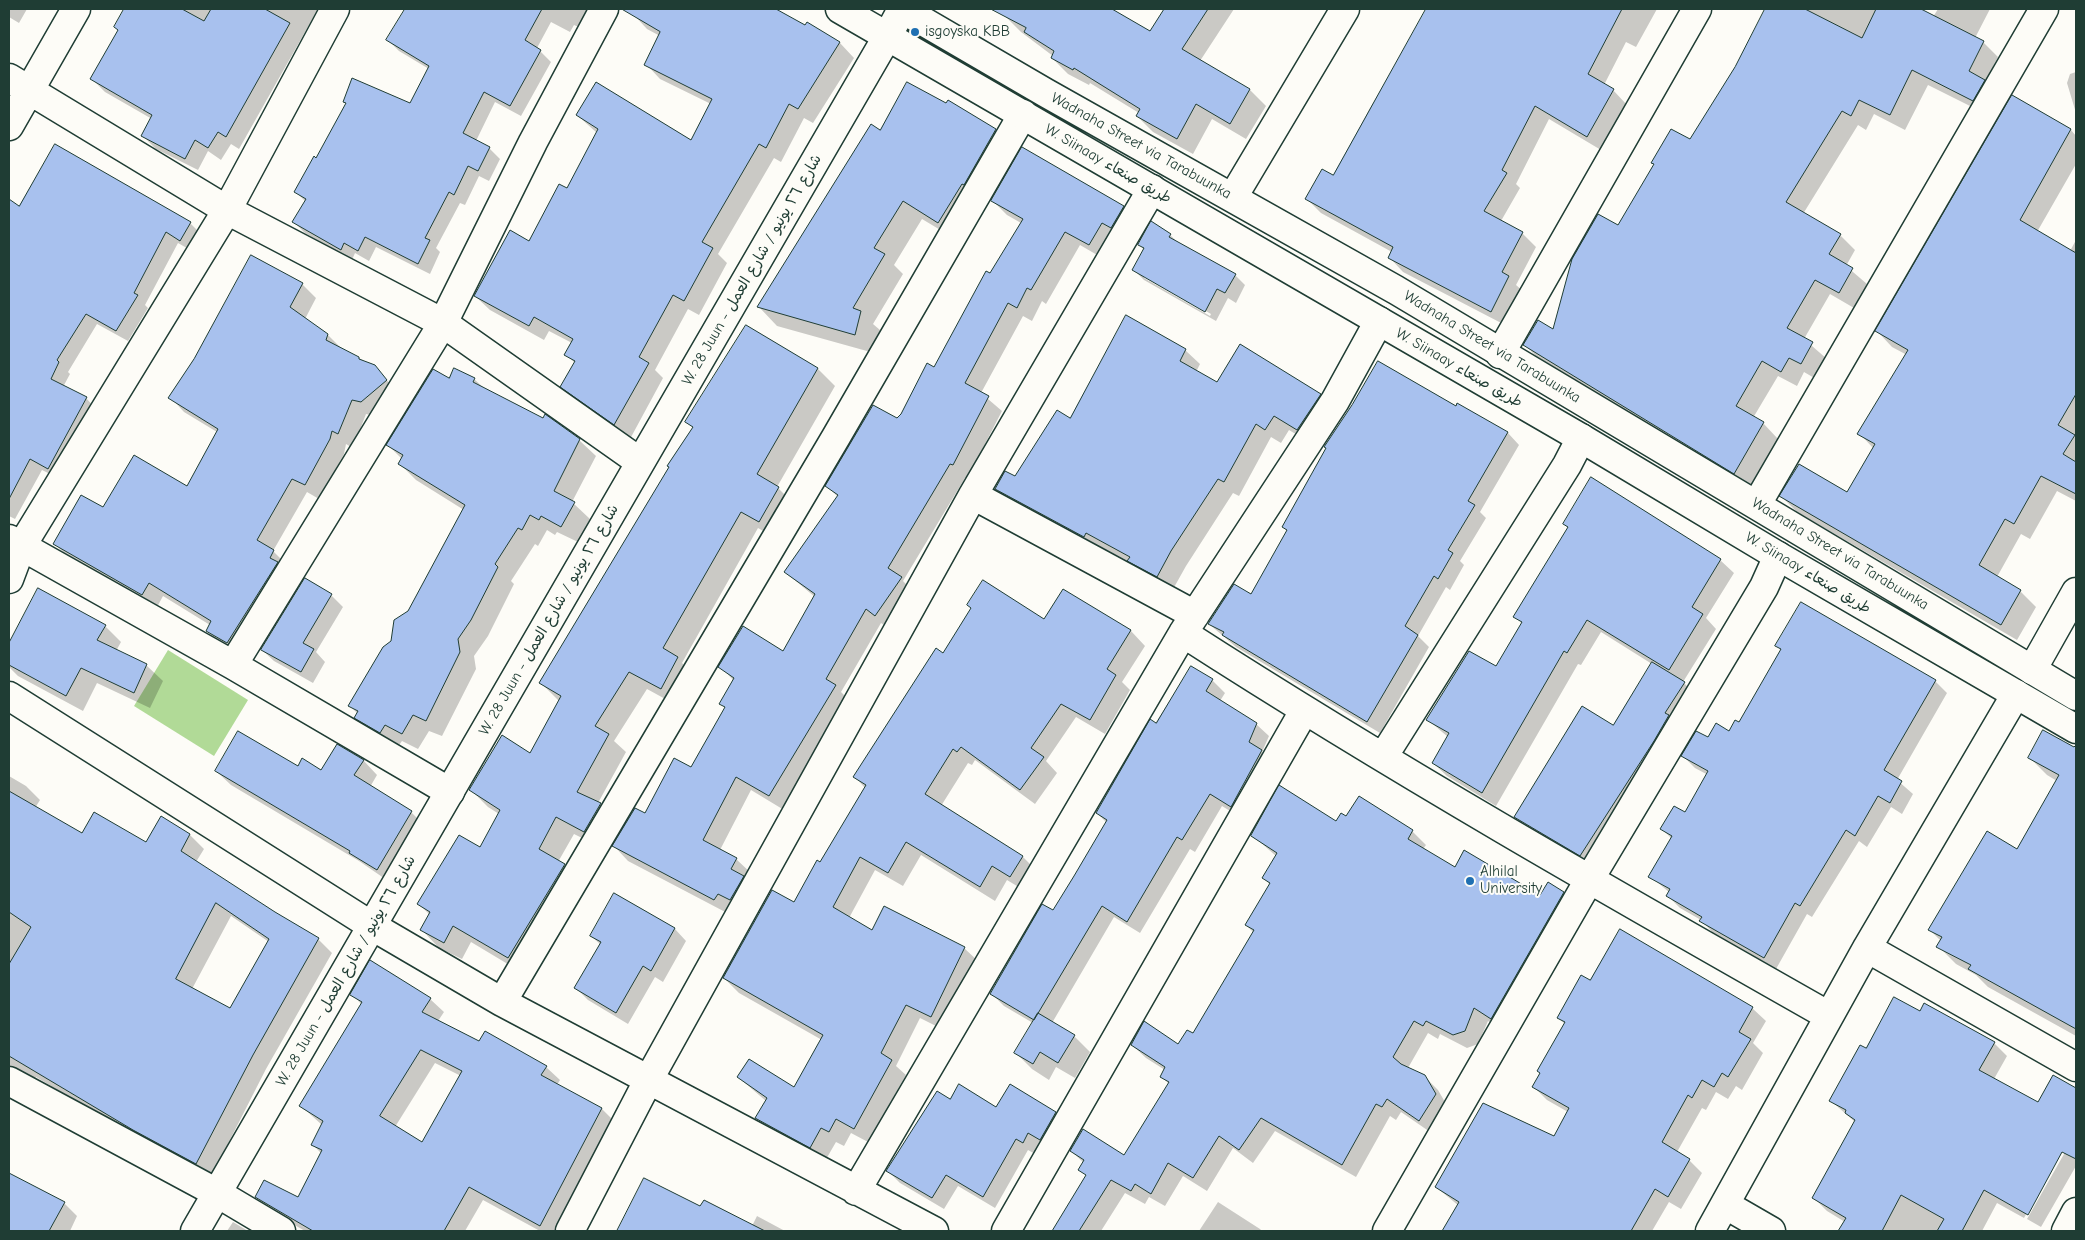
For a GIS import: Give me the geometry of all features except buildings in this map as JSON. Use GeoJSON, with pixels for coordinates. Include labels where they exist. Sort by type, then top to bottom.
{"type":"FeatureCollection","features":[{"type":"Feature","properties":{"kind":"street"},"geometry":{"type":"LineString","coordinates":[[9,126],[19,84],[76,9]]}},
{"type":"Feature","properties":{"kind":"street"},"geometry":{"type":"LineString","coordinates":[[9,579],[15,543],[227,210],[335,9]]}},
{"type":"Feature","properties":{"kind":"street"},"geometry":{"type":"LineString","coordinates":[[233,665],[443,323],[533,142],[604,9]]}},
{"type":"Feature","properties":{"kind":"street","name":"W. Siinaay طريق صنعاء"},"geometry":{"type":"LineString","coordinates":[[840,9],[1581,438],[1778,556],[2076,729]]}},
{"type":"Feature","properties":{"kind":"street","name":"W. 28 Juun - شارع ٢٦ يونيو / شارع العمل"},"geometry":{"type":"LineString","coordinates":[[195,1231],[902,9]]}},
{"type":"Feature","properties":{"kind":"street","name":"Wadnaha Street via Tarabuunka"},"geometry":{"type":"LineString","coordinates":[[902,9],[1396,290],[1500,354],[1757,504],[2076,696]]}},
{"type":"Feature","properties":{"kind":"street"},"geometry":{"type":"LineString","coordinates":[[1233,197],[1345,9]]}},
{"type":"Feature","properties":{"kind":"street"},"geometry":{"type":"LineString","coordinates":[[1500,354],[1696,9]]}},
{"type":"Feature","properties":{"kind":"street"},"geometry":{"type":"LineString","coordinates":[[1757,504],[2044,9]]}},
{"type":"Feature","properties":{"kind":"street"},"geometry":{"type":"LineString","coordinates":[[19,84],[227,210],[443,323],[640,462]]}},
{"type":"Feature","properties":{"kind":"street"},"geometry":{"type":"LineString","coordinates":[[502,1002],[836,437],[1023,114]]}},
{"type":"Feature","properties":{"kind":"street"},"geometry":{"type":"LineString","coordinates":[[570,1231],[649,1079],[973,495],[1152,190]]}},
{"type":"Feature","properties":{"kind":"street"},"geometry":{"type":"LineString","coordinates":[[856,1191],[1189,624],[1335,401],[1379,321]]}},
{"type":"Feature","properties":{"kind":"street"},"geometry":{"type":"LineString","coordinates":[[1383,757],[1567,465],[1581,438]]}},
{"type":"Feature","properties":{"kind":"street"},"geometry":{"type":"LineString","coordinates":[[973,495],[1189,624],[1304,711],[1589,880],[1829,1016]]}},
{"type":"Feature","properties":{"kind":"street"},"geometry":{"type":"LineString","coordinates":[[15,543],[233,665],[450,792]]}},
{"type":"Feature","properties":{"kind":"street"},"geometry":{"type":"LineString","coordinates":[[1387,1231],[1589,880],[1764,587],[1778,556]]}},
{"type":"Feature","properties":{"kind":"street"},"geometry":{"type":"LineString","coordinates":[[2032,670],[2076,592]]}},
{"type":"Feature","properties":{"kind":"street"},"geometry":{"type":"LineString","coordinates":[[1710,1231],[1866,948],[2016,694]]}},
{"type":"Feature","properties":{"kind":"street"},"geometry":{"type":"LineString","coordinates":[[9,696],[372,926],[502,1002],[933,1231]]}},
{"type":"Feature","properties":{"kind":"street"},"geometry":{"type":"LineString","coordinates":[[1006,1231],[1304,711]]}},
{"type":"Feature","properties":{"kind":"street"},"geometry":{"type":"LineString","coordinates":[[1866,948],[2076,1068]]}},
{"type":"Feature","properties":{"kind":"street"},"geometry":{"type":"LineString","coordinates":[[9,1081],[282,1231]]}},
{"type":"Feature","properties":{"kind":"street"},"geometry":{"type":"LineString","coordinates":[[1726,1205],[1771,1231]]}},
{"type":"Feature","properties":{"kind":"street"},"geometry":{"type":"LineString","coordinates":[[2066,1231],[2076,1212]]}},
{"type":"Feature","properties":{"kind":"green space"},"geometry":{"type":"Polygon","coordinates":[[[168,650],[248,700],[214,756],[134,706],[168,650]]]}},
{"type":"Feature","properties":{"kind":"place","name":"isgoyska KBB"},"geometry":{"type":"Point","coordinates":[915,32]}},
{"type":"Feature","properties":{"kind":"place","name":"Alhilal University"},"geometry":{"type":"Point","coordinates":[1470,881]}}]}
